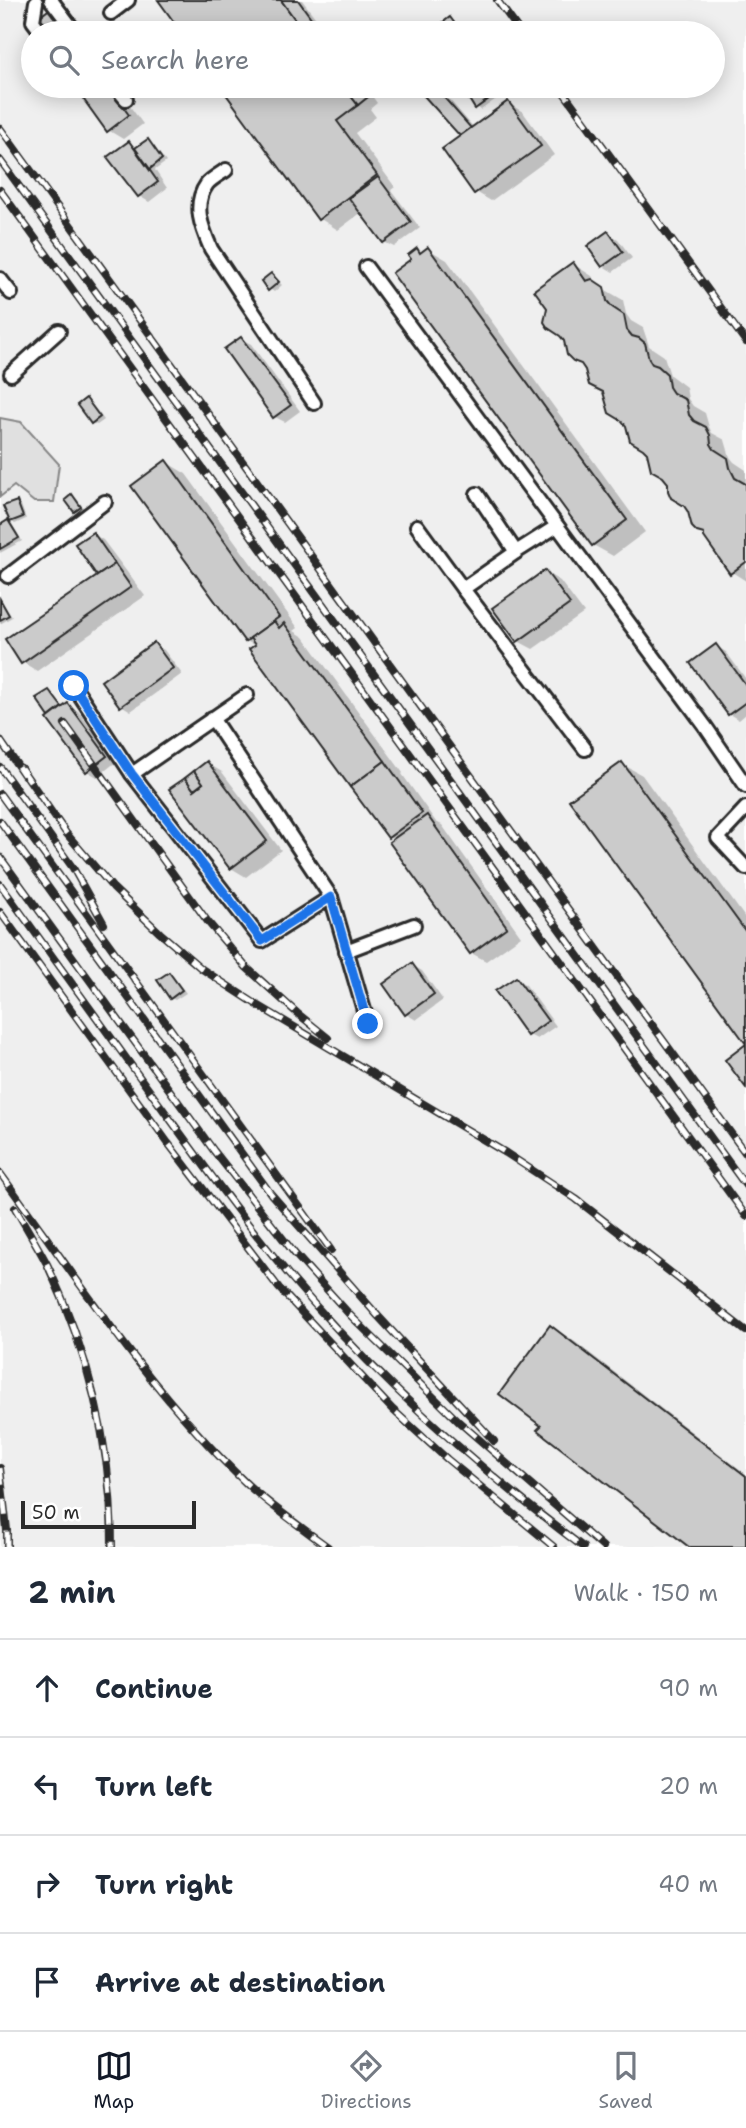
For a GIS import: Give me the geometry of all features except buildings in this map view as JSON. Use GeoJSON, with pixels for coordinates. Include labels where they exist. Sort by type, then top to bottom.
{"type":"FeatureCollection","features":[{"type":"Feature","properties":{"kind":"lane"},"geometry":{"type":"LineString","coordinates":[[33,21],[36,1],[51,0],[67,21]]}},
{"type":"Feature","properties":{"kind":"lane"},"geometry":{"type":"LineString","coordinates":[[111,13],[128,0]]}},
{"type":"Feature","properties":{"kind":"lane"},"geometry":{"type":"LineString","coordinates":[[226,170],[208,183],[198,204],[201,225],[211,249],[314,403]]}},
{"type":"Feature","properties":{"kind":"lane"},"geometry":{"type":"LineString","coordinates":[[366,267],[705,726],[746,786]]}},
{"type":"Feature","properties":{"kind":"lane"},"geometry":{"type":"LineString","coordinates":[[0,279],[11,293]]}},
{"type":"Feature","properties":{"kind":"lane"},"geometry":{"type":"LineString","coordinates":[[11,374],[59,331]]}},
{"type":"Feature","properties":{"kind":"lane"},"geometry":{"type":"LineString","coordinates":[[477,494],[516,552]]}},
{"type":"Feature","properties":{"kind":"lane"},"geometry":{"type":"LineString","coordinates":[[8,576],[106,502]]}},
{"type":"Feature","properties":{"kind":"lane"},"geometry":{"type":"LineString","coordinates":[[417,526],[585,748]]}},
{"type":"Feature","properties":{"kind":"lane"},"geometry":{"type":"LineString","coordinates":[[463,589],[556,526]]}},
{"type":"Feature","properties":{"kind":"lane"},"geometry":{"type":"LineString","coordinates":[[74,686],[132,774],[262,941],[331,897]]}},
{"type":"Feature","properties":{"kind":"lane"},"geometry":{"type":"LineString","coordinates":[[132,774],[247,695]]}},
{"type":"Feature","properties":{"kind":"lane"},"geometry":{"type":"LineString","coordinates":[[212,718],[331,897],[368,1024]]}},
{"type":"Feature","properties":{"kind":"lane"},"geometry":{"type":"LineString","coordinates":[[746,808],[718,838],[746,868]]}},
{"type":"Feature","properties":{"kind":"lane"},"geometry":{"type":"LineString","coordinates":[[346,950],[414,925]]}},
{"type":"Feature","properties":{"kind":"shaded area"},"geometry":{"type":"Polygon","coordinates":[[[0,0],[746,0],[746,1547],[0,1547],[0,0]]]}},
{"type":"Feature","properties":{"kind":"shaded area"},"geometry":{"type":"Polygon","coordinates":[[[0,418],[21,422],[59,464],[54,502],[34,502],[14,486],[0,497],[0,418]]]}},
{"type":"Feature","properties":{"kind":"railway"},"geometry":{"type":"LineString","coordinates":[[497,0],[512,21]]}},
{"type":"Feature","properties":{"kind":"railway"},"geometry":{"type":"LineString","coordinates":[[568,98],[746,342]]}},
{"type":"Feature","properties":{"kind":"railway"},"geometry":{"type":"LineString","coordinates":[[0,128],[746,1154]]}},
{"type":"Feature","properties":{"kind":"railway"},"geometry":{"type":"LineString","coordinates":[[0,160],[746,1186]]}},
{"type":"Feature","properties":{"kind":"railway"},"geometry":{"type":"LineString","coordinates":[[0,190],[746,1216]]}},
{"type":"Feature","properties":{"kind":"railway"},"geometry":{"type":"LineString","coordinates":[[65,724],[208,922],[246,967],[328,1038]]}},
{"type":"Feature","properties":{"kind":"railway"},"geometry":{"type":"LineString","coordinates":[[0,740],[24,775]]}},
{"type":"Feature","properties":{"kind":"railway"},"geometry":{"type":"LineString","coordinates":[[0,767],[73,868],[104,924]]}},
{"type":"Feature","properties":{"kind":"railway"},"geometry":{"type":"LineString","coordinates":[[21,768],[66,833],[113,888],[202,969],[259,1006],[506,1153],[576,1199],[746,1331]]}},
{"type":"Feature","properties":{"kind":"railway"},"geometry":{"type":"LineString","coordinates":[[0,794],[331,1250]]}},
{"type":"Feature","properties":{"kind":"railway"},"geometry":{"type":"LineString","coordinates":[[0,821],[271,1194],[378,1316],[494,1441]]}},
{"type":"Feature","properties":{"kind":"railway"},"geometry":{"type":"LineString","coordinates":[[0,857],[214,1151],[295,1254],[350,1315],[459,1422],[603,1547]]}},
{"type":"Feature","properties":{"kind":"railway"},"geometry":{"type":"LineString","coordinates":[[0,884],[217,1183],[270,1252],[322,1313],[428,1419],[504,1485],[583,1547]]}},
{"type":"Feature","properties":{"kind":"railway"},"geometry":{"type":"LineString","coordinates":[[0,912],[168,1143],[279,1288],[392,1409],[447,1459],[554,1547]]}},
{"type":"Feature","properties":{"kind":"railway"},"geometry":{"type":"LineString","coordinates":[[0,1173],[117,1335],[179,1412],[248,1485],[328,1547]]}},
{"type":"Feature","properties":{"kind":"railway"},"geometry":{"type":"LineString","coordinates":[[15,1208],[47,1264],[75,1332],[86,1367],[103,1437],[112,1547]]}},
{"type":"Feature","properties":{"kind":"railway"},"geometry":{"type":"LineString","coordinates":[[0,1468],[7,1547]]}},
{"type":"Feature","properties":{"kind":"route"},"geometry":{"type":"LineString","coordinates":[[74,686],[132,774],[262,941],[331,897],[368,1024]]}}]}
